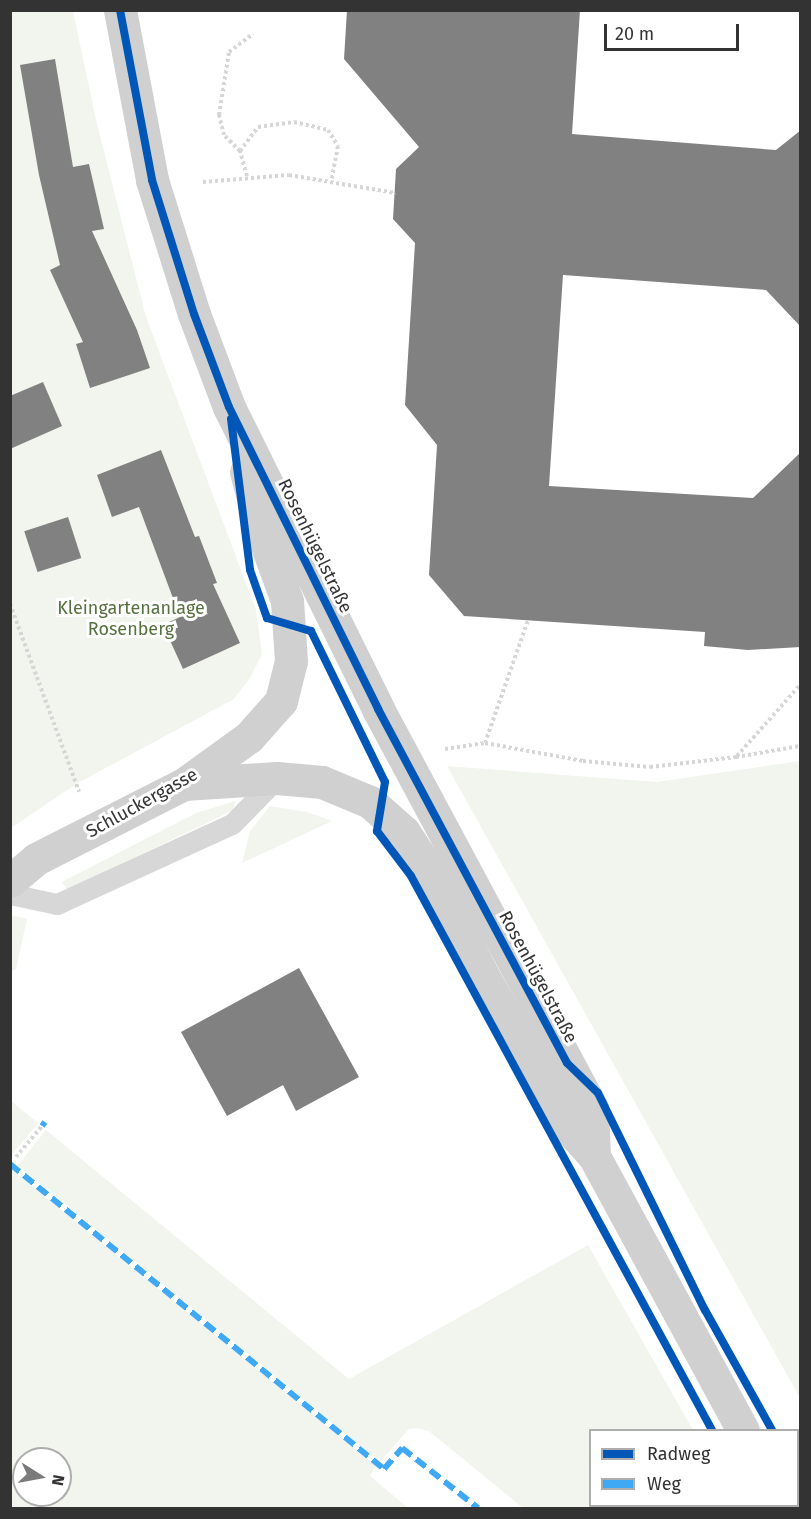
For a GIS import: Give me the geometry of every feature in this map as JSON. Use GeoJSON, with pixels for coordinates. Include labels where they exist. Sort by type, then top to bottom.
{"type":"FeatureCollection","features":[{"type":"Feature","properties":{"kind":"main road","name":"Rosenhügelstraße"},"geometry":{"type":"LineString","coordinates":[[120,10],[152,180],[194,314],[229,407],[378,709],[592,1108],[594,1156],[742,1429]]}},
{"type":"Feature","properties":{"kind":"main road","name":"Schluckergasse"},"geometry":{"type":"LineString","coordinates":[[10,881],[36,859],[184,784],[249,737],[281,701],[291,661],[287,601],[262,532],[229,407]]}},
{"type":"Feature","properties":{"kind":"main road"},"geometry":{"type":"LineString","coordinates":[[184,784],[277,778],[322,782],[370,802],[404,832],[435,880],[481,972],[567,1126],[594,1156]]}},
{"type":"Feature","properties":{"kind":"lane"},"geometry":{"type":"LineString","coordinates":[[10,894],[57,904],[232,824],[277,778]]}},
{"type":"Feature","properties":{"kind":"path"},"geometry":{"type":"LineString","coordinates":[[247,176],[240,151],[224,135],[219,115],[229,52],[254,34]]}},
{"type":"Feature","properties":{"kind":"path"},"geometry":{"type":"LineString","coordinates":[[240,151],[258,127],[294,122],[328,130],[338,146],[331,181]]}},
{"type":"Feature","properties":{"kind":"path"},"geometry":{"type":"LineString","coordinates":[[203,182],[247,176],[289,175],[395,193]]}},
{"type":"Feature","properties":{"kind":"path"},"geometry":{"type":"LineString","coordinates":[[10,604],[75,784],[95,830]]}},
{"type":"Feature","properties":{"kind":"path"},"geometry":{"type":"LineString","coordinates":[[485,743],[528,621]]}},
{"type":"Feature","properties":{"kind":"path"},"geometry":{"type":"LineString","coordinates":[[736,757],[801,685]]}},
{"type":"Feature","properties":{"kind":"path"},"geometry":{"type":"LineString","coordinates":[[442,750],[485,743],[583,761],[650,767],[736,757],[801,746]]}},
{"type":"Feature","properties":{"kind":"path"},"geometry":{"type":"LineString","coordinates":[[16,1157],[42,1126]]}},
{"type":"Feature","properties":{"kind":"green space","name":"Kleingartenanlage Rosenberg"},"geometry":{"type":"Polygon","coordinates":[[[11,11],[73,11],[96,120],[146,317],[256,610],[262,654],[250,678],[234,699],[76,784],[11,828],[11,11]]]}},
{"type":"Feature","properties":{"kind":"green space"},"geometry":{"type":"Polygon","coordinates":[[[800,761],[800,1398],[447,766],[657,782],[800,761]]]}},
{"type":"Feature","properties":{"kind":"green space"},"geometry":{"type":"Polygon","coordinates":[[[235,801],[233,810],[85,881],[67,889],[62,882],[196,813],[235,801]]]}},
{"type":"Feature","properties":{"kind":"green space"},"geometry":{"type":"Polygon","coordinates":[[[270,806],[307,812],[332,821],[242,863],[250,831],[270,806]]]}},
{"type":"Feature","properties":{"kind":"green space"},"geometry":{"type":"Polygon","coordinates":[[[11,915],[27,919],[16,969],[11,972],[11,915]]]}},
{"type":"Feature","properties":{"kind":"green space"},"geometry":{"type":"Polygon","coordinates":[[[11,1101],[38,1123],[11,1156],[11,1101]]]}},
{"type":"Feature","properties":{"kind":"green space"},"geometry":{"type":"Polygon","coordinates":[[[46,1130],[349,1379],[588,1245],[692,1429],[589,1429],[589,1507],[738,1508],[523,1508],[429,1431],[417,1428],[409,1429],[380,1462],[18,1165],[46,1130]]]}},
{"type":"Feature","properties":{"kind":"green space"},"geometry":{"type":"Polygon","coordinates":[[[10,1168],[376,1466],[370,1476],[408,1508],[11,1508],[10,1168]]]}},
{"type":"Feature","properties":{"kind":"building"},"geometry":{"type":"Polygon","coordinates":[[[347,10],[580,10],[572,134],[776,150],[801,130],[801,327],[766,290],[563,275],[549,486],[753,498],[801,452],[801,647],[748,650],[704,646],[705,632],[464,616],[429,575],[437,445],[405,405],[415,243],[393,219],[396,169],[419,147],[344,59],[347,10]]]}},
{"type":"Feature","properties":{"kind":"building"},"geometry":{"type":"Polygon","coordinates":[[[55,59],[73,167],[89,164],[104,229],[92,231],[137,330],[150,368],[90,388],[76,344],[83,342],[50,270],[60,265],[39,175],[20,65],[55,59]]]}},
{"type":"Feature","properties":{"kind":"building"},"geometry":{"type":"Polygon","coordinates":[[[43,382],[62,426],[10,449],[10,396],[43,382]]]}},
{"type":"Feature","properties":{"kind":"building"},"geometry":{"type":"Polygon","coordinates":[[[161,450],[195,537],[199,536],[217,583],[213,584],[240,643],[183,669],[163,625],[180,617],[139,507],[112,517],[97,475],[161,450]]]}},
{"type":"Feature","properties":{"kind":"building"},"geometry":{"type":"Polygon","coordinates":[[[68,517],[81,558],[38,572],[24,531],[68,517]]]}},
{"type":"Feature","properties":{"kind":"building"},"geometry":{"type":"Polygon","coordinates":[[[299,968],[359,1077],[296,1111],[283,1085],[227,1116],[181,1032],[299,968]]]}},
{"type":"Feature","properties":{"kind":"marked path"},"geometry":{"type":"LineString","coordinates":[[42,1126],[45,1122]]}},
{"type":"Feature","properties":{"kind":"marked path"},"geometry":{"type":"LineString","coordinates":[[10,1164],[384,1469],[402,1448],[478,1508]]}},
{"type":"Feature","properties":{"kind":"cycle path"},"geometry":{"type":"LineString","coordinates":[[120,10],[152,180],[194,314],[229,407],[378,709],[567,1063],[598,1093],[705,1310],[771,1429]]}},
{"type":"Feature","properties":{"kind":"cycle path"},"geometry":{"type":"LineString","coordinates":[[231,419],[250,570],[267,618],[311,631],[385,782],[377,831],[411,876],[711,1429]]}}]}
